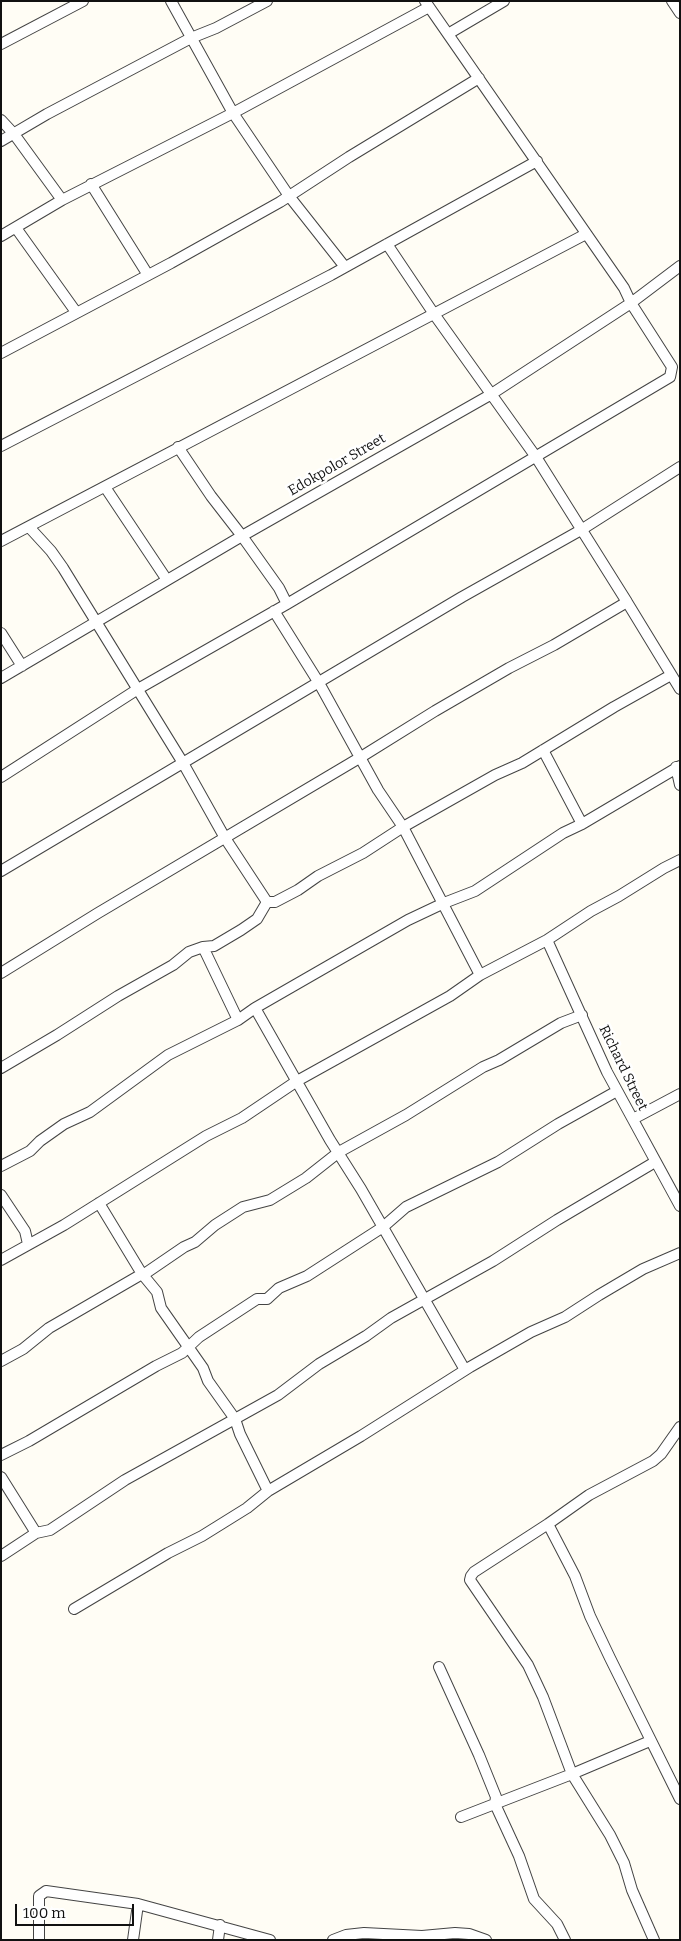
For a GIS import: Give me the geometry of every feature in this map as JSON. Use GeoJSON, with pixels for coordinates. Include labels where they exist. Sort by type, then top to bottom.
{"type":"FeatureCollection","features":[{"type":"Feature","properties":{"kind":"street"},"geometry":{"type":"LineString","coordinates":[[1,44],[83,1]]}},
{"type":"Feature","properties":{"kind":"street"},"geometry":{"type":"LineString","coordinates":[[171,1],[234,113],[289,196],[345,267]]}},
{"type":"Feature","properties":{"kind":"street"},"geometry":{"type":"LineString","coordinates":[[1,141],[191,38],[216,28],[267,1]]}},
{"type":"Feature","properties":{"kind":"street"},"geometry":{"type":"LineString","coordinates":[[448,34],[504,1]]}},
{"type":"Feature","properties":{"kind":"street"},"geometry":{"type":"LineString","coordinates":[[672,1],[680,13]]}},
{"type":"Feature","properties":{"kind":"street"},"geometry":{"type":"LineString","coordinates":[[1,236],[91,184],[234,113],[427,4],[620,283],[680,378]]}},
{"type":"Feature","properties":{"kind":"street"},"geometry":{"type":"LineString","coordinates":[[1,353],[148,275],[289,196],[478,78]]}},
{"type":"Feature","properties":{"kind":"street"},"geometry":{"type":"LineString","coordinates":[[1,120],[14,134],[62,200]]}},
{"type":"Feature","properties":{"kind":"street"},"geometry":{"type":"LineString","coordinates":[[1,446],[345,267],[537,161]]}},
{"type":"Feature","properties":{"kind":"street"},"geometry":{"type":"LineString","coordinates":[[91,184],[148,275]]}},
{"type":"Feature","properties":{"kind":"street"},"geometry":{"type":"LineString","coordinates":[[16,228],[76,312]]}},
{"type":"Feature","properties":{"kind":"street"},"geometry":{"type":"LineString","coordinates":[[1,541],[586,234]]}},
{"type":"Feature","properties":{"kind":"street"},"geometry":{"type":"LineString","coordinates":[[387,244],[490,395],[536,457],[680,689]]}},
{"type":"Feature","properties":{"kind":"street","name":"Edokpolor Street"},"geometry":{"type":"LineString","coordinates":[[1,678],[242,536],[490,395],[631,303],[680,266]]}},
{"type":"Feature","properties":{"kind":"street"},"geometry":{"type":"LineString","coordinates":[[1,777],[138,689],[288,604],[670,377],[672,368]]}},
{"type":"Feature","properties":{"kind":"street"},"geometry":{"type":"LineString","coordinates":[[178,447],[211,496],[279,588],[288,604]]}},
{"type":"Feature","properties":{"kind":"street"},"geometry":{"type":"LineString","coordinates":[[1,871],[470,593],[582,530],[680,467]]}},
{"type":"Feature","properties":{"kind":"street"},"geometry":{"type":"LineString","coordinates":[[105,487],[167,580]]}},
{"type":"Feature","properties":{"kind":"street"},"geometry":{"type":"LineString","coordinates":[[29,527],[51,551],[183,763],[225,838],[267,902]]}},
{"type":"Feature","properties":{"kind":"street"},"geometry":{"type":"LineString","coordinates":[[1,973],[106,908],[361,758],[435,711],[509,668],[554,646],[627,602]]}},
{"type":"Feature","properties":{"kind":"street"},"geometry":{"type":"LineString","coordinates":[[274,611],[319,683],[378,790],[402,827],[444,903],[480,975]]}},
{"type":"Feature","properties":{"kind":"street"},"geometry":{"type":"LineString","coordinates":[[1,633],[22,666]]}},
{"type":"Feature","properties":{"kind":"street"},"geometry":{"type":"LineString","coordinates":[[267,902],[275,902],[298,890],[318,876],[363,853],[402,827],[495,775],[522,763],[671,675]]}},
{"type":"Feature","properties":{"kind":"street"},"geometry":{"type":"LineString","coordinates":[[543,750],[582,824]]}},
{"type":"Feature","properties":{"kind":"street"},"geometry":{"type":"LineString","coordinates":[[1,1166],[30,1151],[40,1141],[64,1124],[90,1112],[168,1055],[238,1020],[408,920],[475,891],[563,833],[582,824],[678,767],[680,786]]}},
{"type":"Feature","properties":{"kind":"street"},"geometry":{"type":"LineString","coordinates":[[1,1260],[64,1225],[206,1136],[242,1118],[297,1081],[436,1003],[480,975],[547,940],[591,911],[680,860]]}},
{"type":"Feature","properties":{"kind":"street"},"geometry":{"type":"LineString","coordinates":[[1,1068],[118,996],[173,965],[189,952],[203,946],[214,946],[257,919],[267,902]]}},
{"type":"Feature","properties":{"kind":"street","name":"Richard Street"},"geometry":{"type":"LineString","coordinates":[[547,940],[607,1072],[655,1162],[676,1193],[680,1206]]}},
{"type":"Feature","properties":{"kind":"street"},"geometry":{"type":"LineString","coordinates":[[203,946],[238,1020]]}},
{"type":"Feature","properties":{"kind":"street"},"geometry":{"type":"LineString","coordinates":[[256,1008],[330,1140],[339,1152],[465,1370]]}},
{"type":"Feature","properties":{"kind":"street"},"geometry":{"type":"LineString","coordinates":[[1,1361],[23,1349],[49,1328],[195,1242],[215,1225],[244,1207],[270,1200],[306,1178],[339,1152],[406,1115],[560,1023],[582,1016]]}},
{"type":"Feature","properties":{"kind":"street"},"geometry":{"type":"LineString","coordinates":[[1,1455],[29,1441],[156,1366],[182,1353],[199,1337],[257,1299],[267,1299],[279,1288],[307,1276],[383,1227],[406,1207],[498,1162],[551,1128],[617,1091]]}},
{"type":"Feature","properties":{"kind":"street"},"geometry":{"type":"LineString","coordinates":[[632,1119],[680,1094]]}},
{"type":"Feature","properties":{"kind":"street"},"geometry":{"type":"LineString","coordinates":[[1,1556],[36,1533],[50,1530],[125,1480],[278,1396],[319,1364],[366,1336],[423,1298],[493,1261],[557,1220],[655,1162]]}},
{"type":"Feature","properties":{"kind":"street"},"geometry":{"type":"LineString","coordinates":[[1,1195],[25,1231],[28,1244]]}},
{"type":"Feature","properties":{"kind":"street"},"geometry":{"type":"LineString","coordinates":[[99,1203],[142,1274],[157,1292],[161,1308],[203,1368],[208,1381],[235,1419],[240,1434],[268,1491]]}},
{"type":"Feature","properties":{"kind":"street"},"geometry":{"type":"LineString","coordinates":[[74,1609],[168,1553],[202,1536],[247,1508],[268,1491],[361,1436],[465,1370],[531,1332],[565,1317],[643,1269],[680,1252]]}},
{"type":"Feature","properties":{"kind":"street"},"geometry":{"type":"LineString","coordinates":[[654,1940],[632,1890],[624,1863],[610,1835],[572,1774],[547,1706],[528,1665],[470,1580],[474,1572],[548,1524],[589,1494],[653,1461],[661,1454],[679,1429]]}},
{"type":"Feature","properties":{"kind":"street"},"geometry":{"type":"LineString","coordinates":[[1,1477],[36,1533]]}},
{"type":"Feature","properties":{"kind":"street"},"geometry":{"type":"LineString","coordinates":[[548,1524],[575,1576],[590,1616],[680,1799]]}},
{"type":"Feature","properties":{"kind":"street"},"geometry":{"type":"LineString","coordinates":[[439,1667],[479,1755],[496,1797],[494,1804],[519,1856],[534,1899],[557,1924],[565,1940]]}},
{"type":"Feature","properties":{"kind":"street"},"geometry":{"type":"LineString","coordinates":[[461,1817],[572,1774],[650,1741]]}},
{"type":"Feature","properties":{"kind":"street"},"geometry":{"type":"LineString","coordinates":[[39,1940],[38,1899],[42,1892],[46,1891],[138,1904],[270,1940]]}},
{"type":"Feature","properties":{"kind":"street"},"geometry":{"type":"LineString","coordinates":[[133,1940],[138,1904]]}},
{"type":"Feature","properties":{"kind":"street"},"geometry":{"type":"LineString","coordinates":[[218,1940],[220,1925]]}},
{"type":"Feature","properties":{"kind":"street"},"geometry":{"type":"LineString","coordinates":[[332,1940],[346,1936],[422,1936],[455,1933],[469,1934],[486,1940]]}}]}
